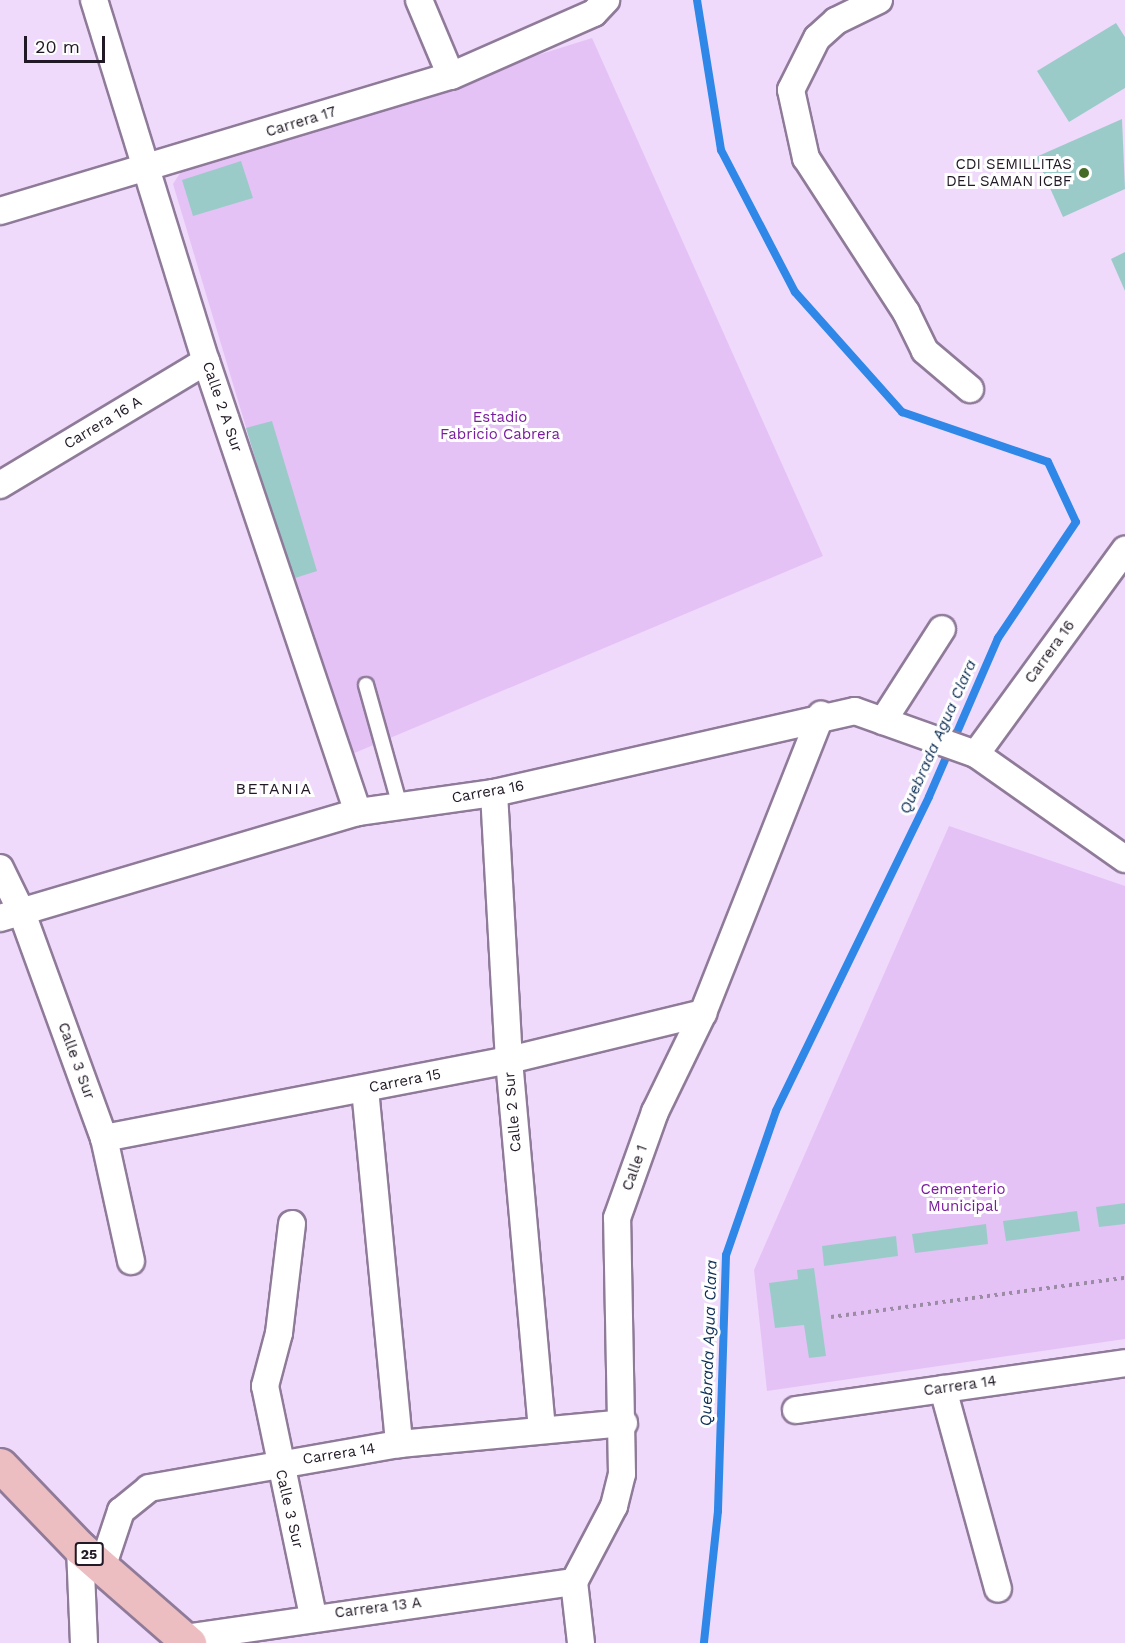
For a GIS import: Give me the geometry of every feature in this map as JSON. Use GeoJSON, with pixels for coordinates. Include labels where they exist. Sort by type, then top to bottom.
{"type":"FeatureCollection","features":[{"type":"Feature","properties":{"kind":"main road","name":"25"},"geometry":{"type":"LineString","coordinates":[[0,1465],[92,1556],[187,1641]]}},
{"type":"Feature","properties":{"kind":"street","name":"Calle 2 A Sur"},"geometry":{"type":"LineString","coordinates":[[94,0],[206,361],[358,812]]}},
{"type":"Feature","properties":{"kind":"street"},"geometry":{"type":"LineString","coordinates":[[419,0],[451,76]]}},
{"type":"Feature","properties":{"kind":"street"},"geometry":{"type":"LineString","coordinates":[[879,0],[836,21],[817,38],[791,90],[806,158],[906,312],[925,351],[970,389]]}},
{"type":"Feature","properties":{"kind":"street","name":"Carrera 17"},"geometry":{"type":"LineString","coordinates":[[0,211],[451,76],[600,6]]}},
{"type":"Feature","properties":{"kind":"street","name":"Carrera 16 A"},"geometry":{"type":"LineString","coordinates":[[0,485],[206,361]]}},
{"type":"Feature","properties":{"kind":"street","name":"Carrera 16"},"geometry":{"type":"LineString","coordinates":[[968,751],[1122,560]]}},
{"type":"Feature","properties":{"kind":"street"},"geometry":{"type":"LineString","coordinates":[[883,721],[942,629]]}},
{"type":"Feature","properties":{"kind":"street","name":"Carrera 16"},"geometry":{"type":"LineString","coordinates":[[11,915],[358,812],[494,793],[821,715],[855,711],[968,751],[1125,859]]}},
{"type":"Feature","properties":{"kind":"street","name":"Calle 1"},"geometry":{"type":"LineString","coordinates":[[574,1582],[614,1506],[622,1474],[624,1424],[617,1218],[655,1112],[703,1013],[821,715]]}},
{"type":"Feature","properties":{"kind":"street","name":"Calle 2 Sur"},"geometry":{"type":"LineString","coordinates":[[494,793],[509,1060],[542,1430]]}},
{"type":"Feature","properties":{"kind":"street","name":"Calle 3 Sur"},"geometry":{"type":"LineString","coordinates":[[0,868],[11,915],[104,1138],[131,1261]]}},
{"type":"Feature","properties":{"kind":"street","name":"Carrera 15"},"geometry":{"type":"LineString","coordinates":[[104,1138],[509,1060],[703,1013]]}},
{"type":"Feature","properties":{"kind":"street"},"geometry":{"type":"LineString","coordinates":[[365,1089],[399,1444]]}},
{"type":"Feature","properties":{"kind":"street","name":"Calle 3 Sur"},"geometry":{"type":"LineString","coordinates":[[292,1224],[279,1333],[265,1386],[279,1463],[314,1616]]}},
{"type":"Feature","properties":{"kind":"street","name":"Carrera 14"},"geometry":{"type":"LineString","coordinates":[[796,1410],[1125,1363]]}},
{"type":"Feature","properties":{"kind":"street"},"geometry":{"type":"LineString","coordinates":[[943,1389],[998,1589]]}},
{"type":"Feature","properties":{"kind":"street","name":"Carrera 14"},"geometry":{"type":"LineString","coordinates":[[84,1643],[92,1556],[121,1511],[132,1498],[149,1488],[279,1463],[399,1444],[624,1424]]}},
{"type":"Feature","properties":{"kind":"street"},"geometry":{"type":"LineString","coordinates":[[574,1582],[581,1643]]}},
{"type":"Feature","properties":{"kind":"street","name":"Carrera 13 A"},"geometry":{"type":"LineString","coordinates":[[187,1641],[314,1616],[574,1582]]}},
{"type":"Feature","properties":{"kind":"lane"},"geometry":{"type":"LineString","coordinates":[[366,685],[400,806]]}},
{"type":"Feature","properties":{"kind":"path"},"geometry":{"type":"LineString","coordinates":[[831,1317],[1125,1278]]}},
{"type":"Feature","properties":{"kind":"green space","name":"Estadio Fabricio Cabrera"},"geometry":{"type":"Polygon","coordinates":[[[592,38],[823,556],[352,754],[342,747],[173,184],[184,167],[592,38]]]}},
{"type":"Feature","properties":{"kind":"green space","name":"Cementerio Municipal"},"geometry":{"type":"Polygon","coordinates":[[[949,826],[1125,886],[1125,1339],[767,1391],[754,1270],[949,826]]]}},
{"type":"Feature","properties":{"kind":"building"},"geometry":{"type":"Polygon","coordinates":[[[1116,23],[1125,37],[1125,88],[1069,122],[1037,71],[1116,23]]]}},
{"type":"Feature","properties":{"kind":"building","name":"CDI SEMILLITAS DEL SAMAN ICBF"},"geometry":{"type":"Polygon","coordinates":[[[1122,119],[1125,189],[1063,217],[1036,157],[1122,119]]]}},
{"type":"Feature","properties":{"kind":"building"},"geometry":{"type":"Polygon","coordinates":[[[241,161],[253,198],[193,216],[182,180],[241,161]]]}},
{"type":"Feature","properties":{"kind":"building"},"geometry":{"type":"Polygon","coordinates":[[[1125,252],[1125,291],[1111,259],[1125,252]]]}},
{"type":"Feature","properties":{"kind":"building"},"geometry":{"type":"Polygon","coordinates":[[[272,421],[317,571],[292,579],[246,428],[272,421]]]}},
{"type":"Feature","properties":{"kind":"building"},"geometry":{"type":"Polygon","coordinates":[[[1125,1203],[1125,1224],[1099,1227],[1096,1207],[1125,1203]]]}},
{"type":"Feature","properties":{"kind":"building"},"geometry":{"type":"Polygon","coordinates":[[[1077,1211],[1080,1231],[1006,1241],[1003,1221],[1077,1211]]]}},
{"type":"Feature","properties":{"kind":"building"},"geometry":{"type":"Polygon","coordinates":[[[986,1224],[988,1244],[915,1253],[912,1234],[986,1224]]]}},
{"type":"Feature","properties":{"kind":"building"},"geometry":{"type":"Polygon","coordinates":[[[896,1236],[898,1256],[824,1266],[822,1246],[896,1236]]]}},
{"type":"Feature","properties":{"kind":"building"},"geometry":{"type":"Polygon","coordinates":[[[814,1268],[826,1356],[809,1358],[804,1325],[775,1328],[769,1283],[798,1279],[797,1270],[814,1268]]]}},
{"type":"Feature","properties":{"kind":"waterway","name":"Quebrada Agua Clara"},"geometry":{"type":"LineString","coordinates":[[697,0],[721,150],[795,292],[902,412],[1048,462],[1076,522],[998,638],[929,797],[776,1111],[726,1255],[718,1511],[704,1643]]}},
{"type":"Feature","properties":{"kind":"place","name":"CDI SEMILLITAS DEL SAMAN ICBF"},"geometry":{"type":"Point","coordinates":[1084,173]}},
{"type":"Feature","properties":{"kind":"district","name":"BETANIA"},"geometry":{"type":"Point","coordinates":[274,789]}}]}
